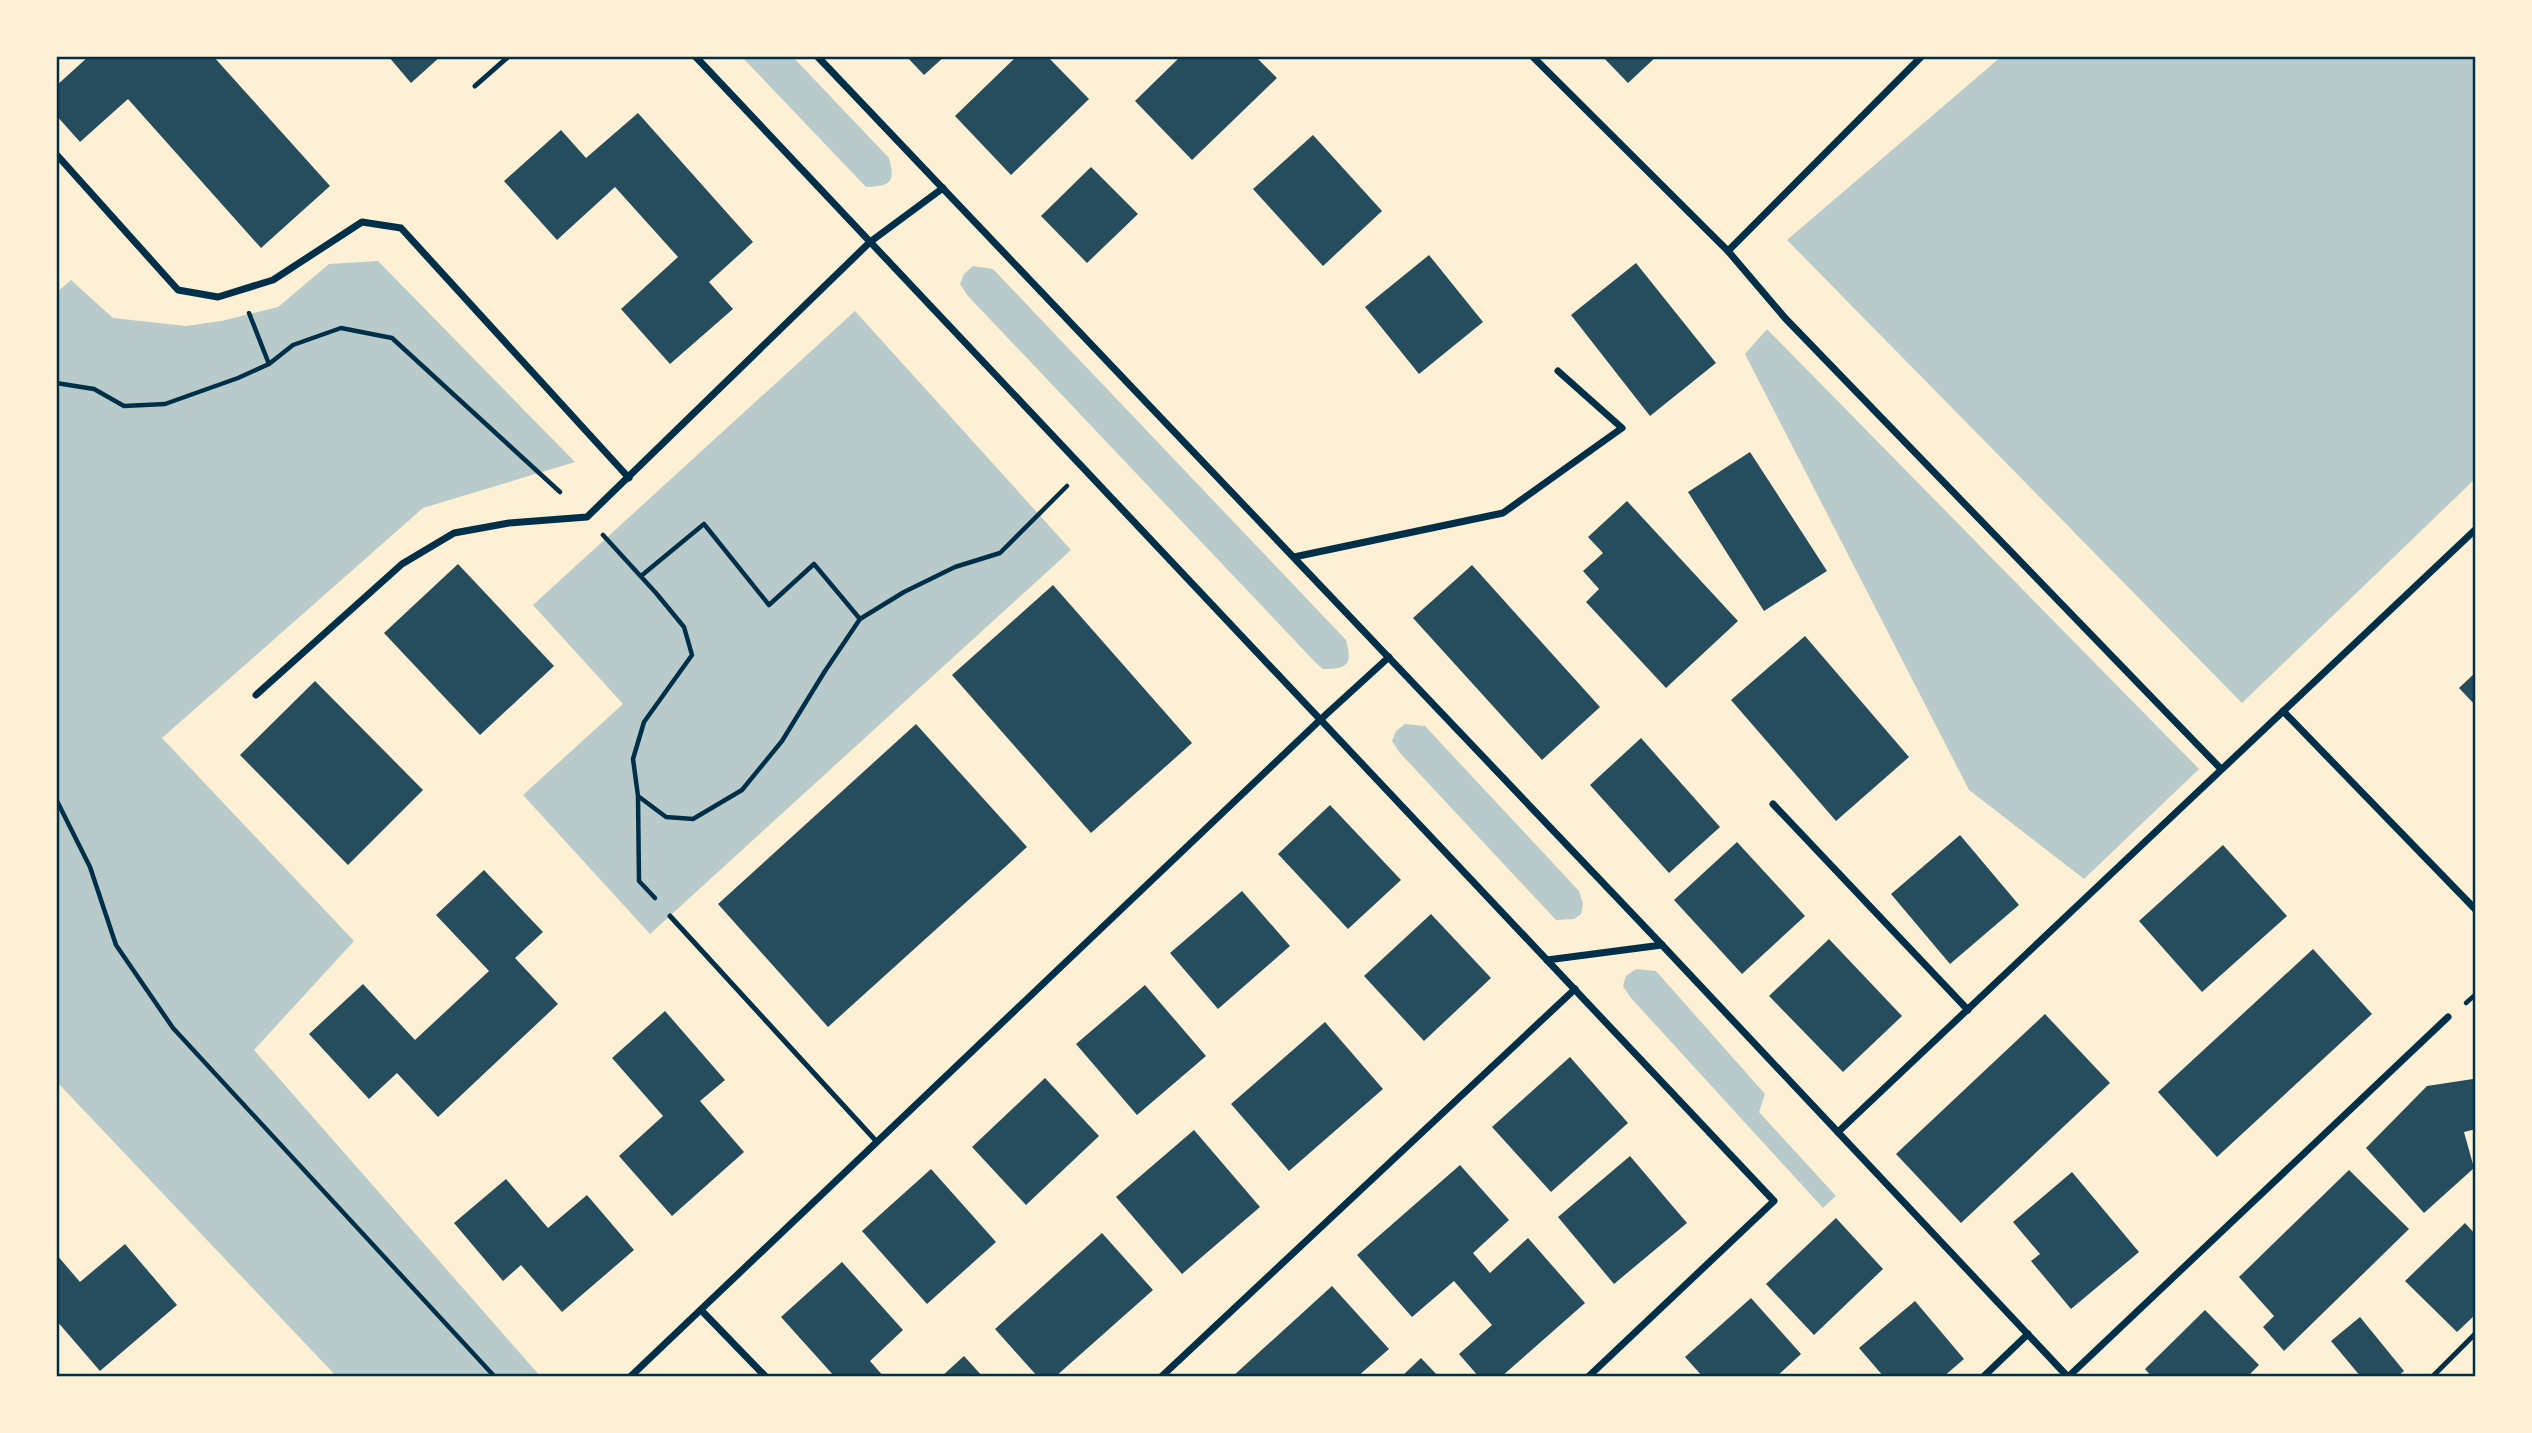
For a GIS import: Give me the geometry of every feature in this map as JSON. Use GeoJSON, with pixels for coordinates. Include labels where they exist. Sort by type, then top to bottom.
{"type":"FeatureCollection","features":[{"type":"Feature","properties":{"kind":"street"},"geometry":{"type":"LineString","coordinates":[[695,56],[1774,1201],[1588,1377]]}},
{"type":"Feature","properties":{"kind":"street"},"geometry":{"type":"LineString","coordinates":[[817,56],[1662,945],[2068,1377],[2448,1017]]}},
{"type":"Feature","properties":{"kind":"street"},"geometry":{"type":"LineString","coordinates":[[1532,56],[1728,251],[1785,318],[2221,769]]}},
{"type":"Feature","properties":{"kind":"street"},"geometry":{"type":"LineString","coordinates":[[1728,251],[1922,56]]}},
{"type":"Feature","properties":{"kind":"street"},"geometry":{"type":"LineString","coordinates":[[56,155],[178,290],[218,297],[273,280],[362,222],[401,228],[629,478]]}},
{"type":"Feature","properties":{"kind":"street"},"geometry":{"type":"LineString","coordinates":[[257,695],[402,564],[454,533],[509,523],[587,517],[870,242],[943,188]]}},
{"type":"Feature","properties":{"kind":"street"},"geometry":{"type":"LineString","coordinates":[[1294,557],[1503,513],[1622,428],[1558,371]]}},
{"type":"Feature","properties":{"kind":"street"},"geometry":{"type":"LineString","coordinates":[[1838,1132],[2476,529]]}},
{"type":"Feature","properties":{"kind":"street"},"geometry":{"type":"LineString","coordinates":[[630,1377],[1389,657]]}},
{"type":"Feature","properties":{"kind":"street"},"geometry":{"type":"LineString","coordinates":[[2283,711],[2476,910]]}},
{"type":"Feature","properties":{"kind":"street"},"geometry":{"type":"LineString","coordinates":[[1773,804],[1968,1010]]}},
{"type":"Feature","properties":{"kind":"street"},"geometry":{"type":"LineString","coordinates":[[1547,960],[1662,945]]}},
{"type":"Feature","properties":{"kind":"street"},"geometry":{"type":"LineString","coordinates":[[1161,1377],[1574,989]]}},
{"type":"Feature","properties":{"kind":"street"},"geometry":{"type":"LineString","coordinates":[[701,1310],[766,1377]]}},
{"type":"Feature","properties":{"kind":"street"},"geometry":{"type":"LineString","coordinates":[[1983,1377],[2028,1334]]}},
{"type":"Feature","properties":{"kind":"lane"},"geometry":{"type":"LineString","coordinates":[[475,86],[509,56]]}},
{"type":"Feature","properties":{"kind":"lane"},"geometry":{"type":"LineString","coordinates":[[670,916],[877,1142]]}},
{"type":"Feature","properties":{"kind":"lane"},"geometry":{"type":"LineString","coordinates":[[2432,1377],[2476,1334]]}},
{"type":"Feature","properties":{"kind":"path"},"geometry":{"type":"LineString","coordinates":[[241,290],[269,365]]}},
{"type":"Feature","properties":{"kind":"path"},"geometry":{"type":"LineString","coordinates":[[56,383],[94,389],[124,406],[165,404],[269,365],[293,345],[341,328],[392,338],[587,517],[684,627],[692,655],[644,722],[633,759],[638,796],[639,881],[670,916]]}},
{"type":"Feature","properties":{"kind":"path"},"geometry":{"type":"LineString","coordinates":[[638,796],[666,817],[694,819],[741,790],[782,741],[860,620],[904,592],[955,567],[1000,553],[1084,469]]}},
{"type":"Feature","properties":{"kind":"path"},"geometry":{"type":"LineString","coordinates":[[641,576],[704,524],[769,605],[814,564],[860,620]]}},
{"type":"Feature","properties":{"kind":"path"},"geometry":{"type":"LineString","coordinates":[[56,799],[90,867],[116,945],[173,1028],[495,1377]]}},
{"type":"Feature","properties":{"kind":"shaded area"},"geometry":{"type":"Polygon","coordinates":[[[741,56],[792,56],[889,158],[892,173],[889,182],[881,186],[866,187],[741,56]]]}},
{"type":"Feature","properties":{"kind":"shaded area"},"geometry":{"type":"Polygon","coordinates":[[[2002,56],[2476,56],[2476,478],[2242,703],[1787,240],[2002,56]]]}},
{"type":"Feature","properties":{"kind":"shaded area"},"geometry":{"type":"Polygon","coordinates":[[[378,261],[575,462],[423,508],[162,738],[354,941],[254,1050],[541,1377],[337,1377],[56,1081],[56,293],[71,280],[113,318],[186,326],[221,321],[278,307],[329,264],[378,261]]]}},
{"type":"Feature","properties":{"kind":"shaded area"},"geometry":{"type":"Polygon","coordinates":[[[973,266],[993,269],[1346,640],[1349,655],[1346,664],[1338,668],[1323,669],[1316,663],[968,296],[960,284],[964,274],[973,266]]]}},
{"type":"Feature","properties":{"kind":"shaded area"},"geometry":{"type":"Polygon","coordinates":[[[855,311],[1071,550],[650,934],[523,795],[623,704],[533,605],[855,311]]]}},
{"type":"Feature","properties":{"kind":"shaded area"},"geometry":{"type":"Polygon","coordinates":[[[1767,329],[2199,769],[2084,879],[1969,790],[1745,354],[1767,329]]]}},
{"type":"Feature","properties":{"kind":"shaded area"},"geometry":{"type":"Polygon","coordinates":[[[1405,724],[1425,726],[1579,891],[1583,904],[1581,914],[1574,919],[1556,920],[1400,753],[1392,741],[1396,731],[1405,724]]]}},
{"type":"Feature","properties":{"kind":"shaded area"},"geometry":{"type":"Polygon","coordinates":[[[1636,969],[1656,971],[1765,1094],[1759,1112],[1836,1196],[1823,1208],[1631,998],[1623,986],[1626,976],[1636,969]]]}},
{"type":"Feature","properties":{"kind":"building"},"geometry":{"type":"Polygon","coordinates":[[[89,56],[213,56],[330,186],[261,248],[128,99],[80,142],[56,115],[56,86],[89,56]]]}},
{"type":"Feature","properties":{"kind":"building"},"geometry":{"type":"Polygon","coordinates":[[[388,56],[441,56],[411,83],[388,56]]]}},
{"type":"Feature","properties":{"kind":"building"},"geometry":{"type":"Polygon","coordinates":[[[906,56],[945,56],[924,75],[906,56]]]}},
{"type":"Feature","properties":{"kind":"building"},"geometry":{"type":"Polygon","coordinates":[[[1017,56],[1047,56],[1089,99],[1011,175],[955,116],[1017,56]]]}},
{"type":"Feature","properties":{"kind":"building"},"geometry":{"type":"Polygon","coordinates":[[[1181,56],[1255,56],[1277,78],[1192,160],[1135,101],[1181,56]]]}},
{"type":"Feature","properties":{"kind":"building"},"geometry":{"type":"Polygon","coordinates":[[[1602,56],[1657,56],[1628,83],[1602,56]]]}},
{"type":"Feature","properties":{"kind":"building"},"geometry":{"type":"Polygon","coordinates":[[[638,113],[753,242],[709,282],[733,309],[670,364],[621,309],[678,257],[615,187],[557,240],[504,181],[561,130],[586,158],[638,113]]]}},
{"type":"Feature","properties":{"kind":"building"},"geometry":{"type":"Polygon","coordinates":[[[1313,135],[1382,211],[1323,266],[1253,189],[1313,135]]]}},
{"type":"Feature","properties":{"kind":"building"},"geometry":{"type":"Polygon","coordinates":[[[1091,167],[1138,214],[1087,263],[1041,216],[1091,167]]]}},
{"type":"Feature","properties":{"kind":"building"},"geometry":{"type":"Polygon","coordinates":[[[1429,255],[1483,322],[1419,374],[1365,307],[1429,255]]]}},
{"type":"Feature","properties":{"kind":"building"},"geometry":{"type":"Polygon","coordinates":[[[1636,263],[1716,363],[1650,416],[1571,315],[1636,263]]]}},
{"type":"Feature","properties":{"kind":"building"},"geometry":{"type":"Polygon","coordinates":[[[1750,452],[1827,571],[1764,611],[1688,492],[1750,452]]]}},
{"type":"Feature","properties":{"kind":"building"},"geometry":{"type":"Polygon","coordinates":[[[1627,501],[1738,621],[1666,688],[1586,602],[1599,589],[1583,571],[1603,553],[1588,537],[1627,501]]]}},
{"type":"Feature","properties":{"kind":"building"},"geometry":{"type":"Polygon","coordinates":[[[458,564],[554,666],[480,735],[384,633],[458,564]]]}},
{"type":"Feature","properties":{"kind":"building"},"geometry":{"type":"Polygon","coordinates":[[[1472,565],[1600,707],[1542,760],[1413,618],[1472,565]]]}},
{"type":"Feature","properties":{"kind":"building"},"geometry":{"type":"Polygon","coordinates":[[[1053,585],[1192,743],[1091,833],[952,675],[1053,585]]]}},
{"type":"Feature","properties":{"kind":"building"},"geometry":{"type":"Polygon","coordinates":[[[1805,636],[1909,757],[1836,821],[1731,700],[1805,636]]]}},
{"type":"Feature","properties":{"kind":"building"},"geometry":{"type":"Polygon","coordinates":[[[2476,672],[2476,706],[2459,688],[2476,672]]]}},
{"type":"Feature","properties":{"kind":"building"},"geometry":{"type":"Polygon","coordinates":[[[315,681],[423,790],[348,865],[240,755],[315,681]]]}},
{"type":"Feature","properties":{"kind":"building"},"geometry":{"type":"Polygon","coordinates":[[[916,724],[1027,847],[828,1027],[718,904],[916,724]]]}},
{"type":"Feature","properties":{"kind":"building"},"geometry":{"type":"Polygon","coordinates":[[[1641,738],[1720,827],[1669,873],[1590,785],[1641,738]]]}},
{"type":"Feature","properties":{"kind":"building"},"geometry":{"type":"Polygon","coordinates":[[[1330,805],[1401,880],[1348,929],[1278,854],[1330,805]]]}},
{"type":"Feature","properties":{"kind":"building"},"geometry":{"type":"Polygon","coordinates":[[[1960,835],[2019,905],[1950,964],[1891,894],[1960,835]]]}},
{"type":"Feature","properties":{"kind":"building"},"geometry":{"type":"Polygon","coordinates":[[[1737,842],[1805,916],[1742,974],[1674,900],[1737,842]]]}},
{"type":"Feature","properties":{"kind":"building"},"geometry":{"type":"Polygon","coordinates":[[[2223,845],[2287,916],[2202,992],[2139,921],[2223,845]]]}},
{"type":"Feature","properties":{"kind":"building"},"geometry":{"type":"Polygon","coordinates":[[[484,870],[543,932],[515,958],[558,1004],[438,1117],[397,1073],[369,1099],[309,1034],[363,984],[415,1040],[489,971],[436,915],[484,870]]]}},
{"type":"Feature","properties":{"kind":"building"},"geometry":{"type":"Polygon","coordinates":[[[1242,891],[1290,946],[1218,1009],[1170,953],[1242,891]]]}},
{"type":"Feature","properties":{"kind":"building"},"geometry":{"type":"Polygon","coordinates":[[[1431,914],[1491,978],[1424,1041],[1364,976],[1431,914]]]}},
{"type":"Feature","properties":{"kind":"building"},"geometry":{"type":"Polygon","coordinates":[[[1829,939],[1902,1016],[1843,1072],[1769,996],[1829,939]]]}},
{"type":"Feature","properties":{"kind":"building"},"geometry":{"type":"Polygon","coordinates":[[[2313,949],[2372,1014],[2217,1157],[2158,1092],[2313,949]]]}},
{"type":"Feature","properties":{"kind":"building"},"geometry":{"type":"Polygon","coordinates":[[[1145,985],[1206,1056],[1137,1115],[1076,1044],[1145,985]]]}},
{"type":"Feature","properties":{"kind":"building"},"geometry":{"type":"Polygon","coordinates":[[[665,1011],[725,1080],[700,1101],[744,1152],[672,1216],[619,1156],[663,1116],[612,1058],[665,1011]]]}},
{"type":"Feature","properties":{"kind":"building"},"geometry":{"type":"Polygon","coordinates":[[[2045,1014],[2110,1083],[1961,1223],[1896,1154],[2045,1014]]]}},
{"type":"Feature","properties":{"kind":"building"},"geometry":{"type":"Polygon","coordinates":[[[1325,1022],[1383,1089],[1289,1171],[1231,1104],[1325,1022]]]}},
{"type":"Feature","properties":{"kind":"building"},"geometry":{"type":"Polygon","coordinates":[[[1570,1057],[1628,1123],[1551,1192],[1492,1127],[1570,1057]]]}},
{"type":"Feature","properties":{"kind":"building"},"geometry":{"type":"Polygon","coordinates":[[[1045,1078],[1099,1136],[1026,1205],[972,1147],[1045,1078]]]}},
{"type":"Feature","properties":{"kind":"building"},"geometry":{"type":"Polygon","coordinates":[[[2473,1079],[2476,1129],[2464,1132],[2474,1168],[2424,1213],[2366,1148],[2427,1086],[2473,1079]]]}},
{"type":"Feature","properties":{"kind":"building"},"geometry":{"type":"Polygon","coordinates":[[[1194,1130],[1260,1207],[1182,1274],[1116,1197],[1194,1130]]]}},
{"type":"Feature","properties":{"kind":"building"},"geometry":{"type":"Polygon","coordinates":[[[1630,1156],[1687,1223],[1614,1284],[1558,1217],[1630,1156]]]}},
{"type":"Feature","properties":{"kind":"building"},"geometry":{"type":"Polygon","coordinates":[[[1460,1165],[1509,1220],[1473,1253],[1490,1273],[1528,1238],[1585,1303],[1501,1377],[1479,1377],[1459,1354],[1492,1325],[1454,1281],[1412,1317],[1357,1255],[1460,1165]]]}},
{"type":"Feature","properties":{"kind":"building"},"geometry":{"type":"Polygon","coordinates":[[[931,1169],[996,1242],[927,1304],[862,1231],[931,1169]]]}},
{"type":"Feature","properties":{"kind":"building"},"geometry":{"type":"Polygon","coordinates":[[[2349,1170],[2409,1229],[2284,1351],[2263,1327],[2274,1316],[2239,1277],[2349,1170]]]}},
{"type":"Feature","properties":{"kind":"building"},"geometry":{"type":"Polygon","coordinates":[[[2072,1172],[2139,1252],[2071,1309],[2031,1261],[2040,1254],[2013,1222],[2072,1172]]]}},
{"type":"Feature","properties":{"kind":"building"},"geometry":{"type":"Polygon","coordinates":[[[506,1179],[548,1228],[587,1195],[634,1250],[562,1312],[521,1265],[503,1281],[454,1223],[506,1179]]]}},
{"type":"Feature","properties":{"kind":"building"},"geometry":{"type":"Polygon","coordinates":[[[1836,1218],[1883,1269],[1814,1335],[1766,1284],[1836,1218]]]}},
{"type":"Feature","properties":{"kind":"building"},"geometry":{"type":"Polygon","coordinates":[[[2465,1223],[2476,1235],[2476,1314],[2457,1332],[2405,1281],[2465,1223]]]}},
{"type":"Feature","properties":{"kind":"building"},"geometry":{"type":"Polygon","coordinates":[[[1102,1233],[1153,1290],[1055,1377],[1038,1377],[995,1329],[1102,1233]]]}},
{"type":"Feature","properties":{"kind":"building"},"geometry":{"type":"Polygon","coordinates":[[[125,1244],[177,1305],[100,1371],[56,1320],[56,1254],[80,1282],[125,1244]]]}},
{"type":"Feature","properties":{"kind":"building"},"geometry":{"type":"Polygon","coordinates":[[[842,1262],[903,1330],[870,1361],[884,1377],[835,1377],[781,1317],[842,1262]]]}},
{"type":"Feature","properties":{"kind":"building"},"geometry":{"type":"Polygon","coordinates":[[[1332,1286],[1389,1349],[1357,1377],[1232,1377],[1332,1286]]]}},
{"type":"Feature","properties":{"kind":"building"},"geometry":{"type":"Polygon","coordinates":[[[1751,1298],[1801,1354],[1776,1377],[1703,1377],[1685,1357],[1751,1298]]]}},
{"type":"Feature","properties":{"kind":"building"},"geometry":{"type":"Polygon","coordinates":[[[1915,1301],[1964,1359],[1943,1377],[1884,1377],[1859,1348],[1915,1301]]]}},
{"type":"Feature","properties":{"kind":"building"},"geometry":{"type":"Polygon","coordinates":[[[2205,1310],[2259,1365],[2247,1377],[2152,1377],[2145,1369],[2205,1310]]]}},
{"type":"Feature","properties":{"kind":"building"},"geometry":{"type":"Polygon","coordinates":[[[2360,1317],[2404,1371],[2397,1377],[2361,1377],[2331,1341],[2360,1317]]]}},
{"type":"Feature","properties":{"kind":"building"},"geometry":{"type":"Polygon","coordinates":[[[964,1356],[983,1377],[941,1377],[964,1356]]]}},
{"type":"Feature","properties":{"kind":"building"},"geometry":{"type":"Polygon","coordinates":[[[1421,1358],[1439,1377],[1401,1377],[1421,1358]]]}}]}
